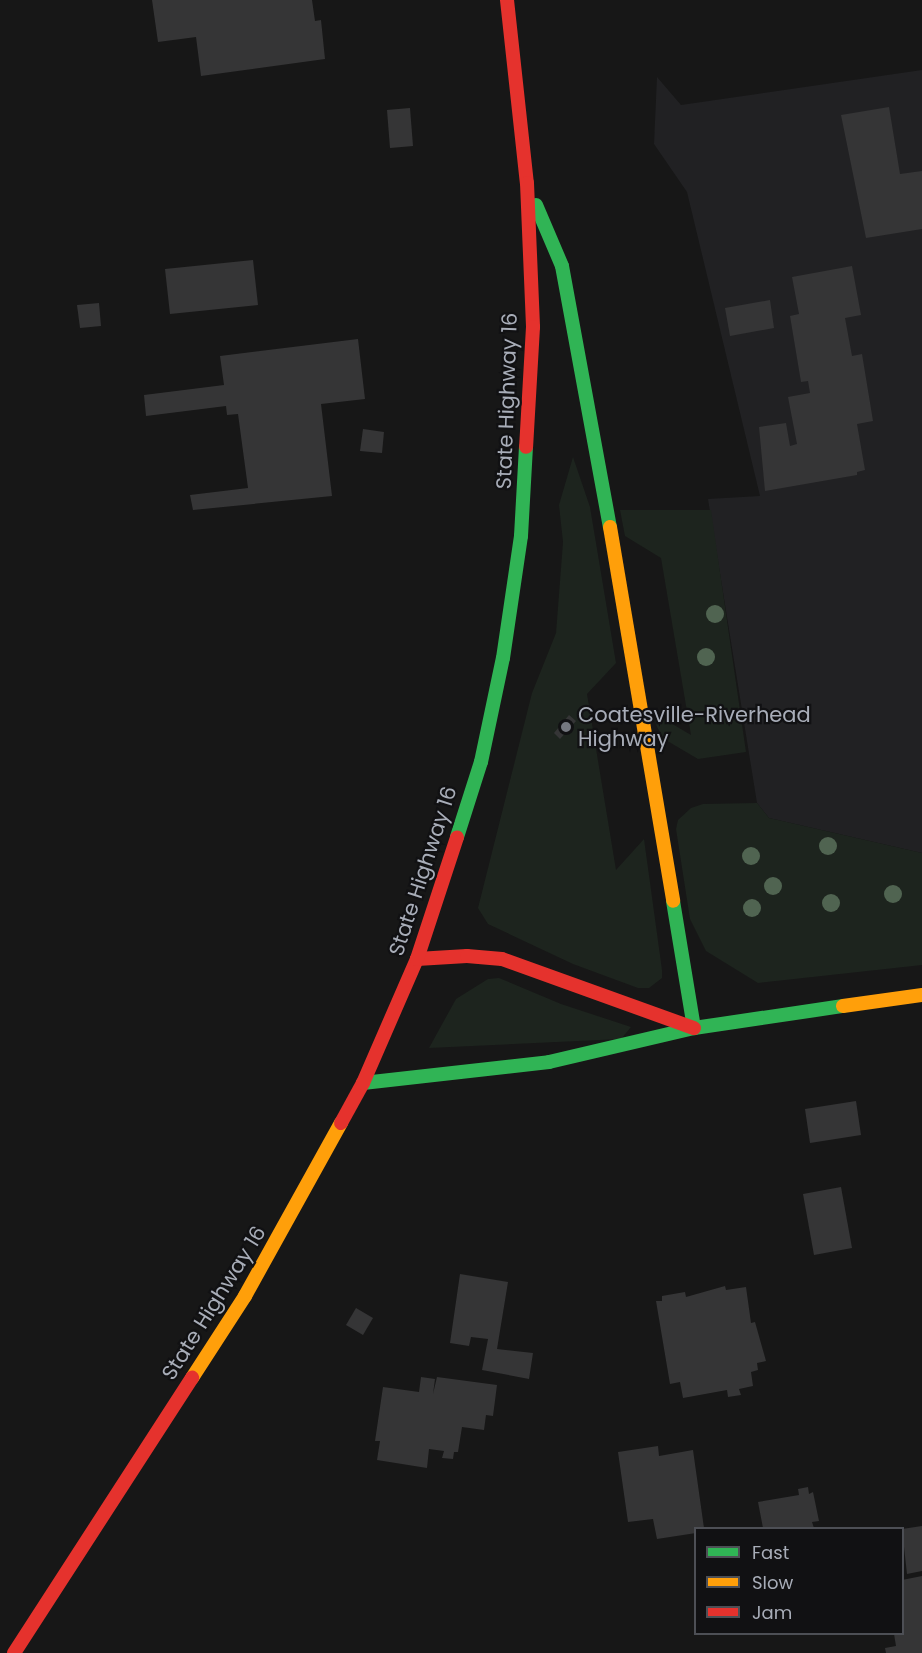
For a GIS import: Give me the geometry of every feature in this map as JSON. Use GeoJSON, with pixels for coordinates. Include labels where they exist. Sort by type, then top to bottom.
{"type":"FeatureCollection","features":[{"type":"Feature","properties":{"kind":"main road","name":"State Highway 16"},"geometry":{"type":"LineString","coordinates":[[14,1653],[245,1296],[363,1083],[417,959],[481,762],[503,658],[521,536],[533,327],[527,183],[507,0]]}},
{"type":"Feature","properties":{"kind":"main road"},"geometry":{"type":"LineString","coordinates":[[527,183],[562,266],[578,339],[694,1028]]}},
{"type":"Feature","properties":{"kind":"main road"},"geometry":{"type":"LineString","coordinates":[[417,959],[467,956],[502,959],[602,998],[694,1028]]}},
{"type":"Feature","properties":{"kind":"main road"},"geometry":{"type":"LineString","coordinates":[[363,1083],[594,1054],[694,1028],[922,995]]}},
{"type":"Feature","properties":{"kind":"shaded area"},"geometry":{"type":"Polygon","coordinates":[[[922,70],[922,853],[769,818],[757,803],[708,499],[760,496],[687,192],[654,144],[657,77],[681,105],[922,70]]]}},
{"type":"Feature","properties":{"kind":"shaded area"},"geometry":{"type":"Polygon","coordinates":[[[573,457],[590,507],[616,663],[587,694],[616,870],[644,839],[662,970],[662,978],[649,988],[638,988],[573,964],[488,924],[478,908],[532,693],[556,633],[563,542],[559,505],[573,457]]]}},
{"type":"Feature","properties":{"kind":"shaded area"},"geometry":{"type":"Polygon","coordinates":[[[620,510],[711,510],[746,752],[698,759],[664,739],[657,727],[652,712],[691,735],[661,558],[625,536],[620,510]]]}},
{"type":"Feature","properties":{"kind":"shaded area"},"geometry":{"type":"Polygon","coordinates":[[[757,803],[769,818],[922,853],[922,965],[758,983],[706,951],[690,919],[676,829],[678,820],[691,808],[703,804],[757,803]]]}},
{"type":"Feature","properties":{"kind":"shaded area"},"geometry":{"type":"Polygon","coordinates":[[[499,978],[561,1004],[631,1027],[621,1039],[429,1048],[456,999],[488,979],[499,978]]]}},
{"type":"Feature","properties":{"kind":"building"},"geometry":{"type":"Polygon","coordinates":[[[152,0],[312,0],[315,21],[321,20],[325,59],[201,76],[196,37],[158,42],[152,0]]]}},
{"type":"Feature","properties":{"kind":"building"},"geometry":{"type":"Polygon","coordinates":[[[889,107],[900,174],[922,171],[922,229],[866,238],[841,115],[889,107]]]}},
{"type":"Feature","properties":{"kind":"building"},"geometry":{"type":"Polygon","coordinates":[[[410,108],[413,146],[390,148],[387,110],[410,108]]]}},
{"type":"Feature","properties":{"kind":"building"},"geometry":{"type":"Polygon","coordinates":[[[253,260],[258,305],[170,314],[165,269],[253,260]]]}},
{"type":"Feature","properties":{"kind":"building"},"geometry":{"type":"Polygon","coordinates":[[[852,266],[861,315],[845,318],[852,356],[862,354],[873,421],[857,424],[865,470],[857,472],[857,475],[765,491],[759,427],[786,423],[790,446],[797,444],[788,397],[810,393],[808,381],[801,382],[790,316],[799,314],[792,277],[852,266]]]}},
{"type":"Feature","properties":{"kind":"building"},"geometry":{"type":"Polygon","coordinates":[[[770,300],[774,328],[730,336],[725,308],[770,300]]]}},
{"type":"Feature","properties":{"kind":"building"},"geometry":{"type":"Polygon","coordinates":[[[99,303],[101,326],[80,328],[77,305],[99,303]]]}},
{"type":"Feature","properties":{"kind":"building"},"geometry":{"type":"Polygon","coordinates":[[[358,339],[365,399],[321,404],[332,496],[193,510],[190,495],[248,488],[238,414],[227,415],[226,406],[146,416],[144,395],[224,385],[220,356],[358,339]]]}},
{"type":"Feature","properties":{"kind":"building"},"geometry":{"type":"Polygon","coordinates":[[[363,429],[384,432],[382,453],[360,451],[363,429]]]}},
{"type":"Feature","properties":{"kind":"building"},"geometry":{"type":"Polygon","coordinates":[[[569,715],[576,721],[560,739],[554,733],[569,715]]]}},
{"type":"Feature","properties":{"kind":"building"},"geometry":{"type":"Polygon","coordinates":[[[856,1101],[861,1135],[810,1143],[805,1109],[856,1101]]]}},
{"type":"Feature","properties":{"kind":"building"},"geometry":{"type":"Polygon","coordinates":[[[841,1187],[852,1248],[814,1255],[803,1194],[841,1187]]]}},
{"type":"Feature","properties":{"kind":"building"},"geometry":{"type":"Polygon","coordinates":[[[460,1274],[508,1282],[497,1349],[533,1353],[529,1379],[482,1370],[488,1339],[471,1337],[469,1346],[450,1343],[460,1274]]]}},
{"type":"Feature","properties":{"kind":"building"},"geometry":{"type":"Polygon","coordinates":[[[725,1286],[726,1290],[746,1287],[751,1323],[755,1322],[766,1361],[757,1363],[758,1370],[751,1372],[753,1386],[739,1389],[741,1395],[728,1397],[727,1390],[683,1398],[680,1382],[670,1384],[656,1301],[662,1301],[662,1296],[685,1292],[686,1297],[725,1286]]]}},
{"type":"Feature","properties":{"kind":"building"},"geometry":{"type":"Polygon","coordinates":[[[356,1308],[373,1318],[363,1335],[346,1325],[356,1308]]]}},
{"type":"Feature","properties":{"kind":"building"},"geometry":{"type":"Polygon","coordinates":[[[421,1377],[435,1379],[433,1394],[437,1377],[497,1385],[493,1416],[486,1415],[484,1430],[462,1427],[458,1452],[454,1452],[453,1459],[442,1458],[444,1451],[429,1449],[427,1468],[377,1460],[380,1441],[375,1441],[383,1387],[419,1392],[421,1377]]]}},
{"type":"Feature","properties":{"kind":"building"},"geometry":{"type":"Polygon","coordinates":[[[658,1446],[659,1456],[693,1450],[704,1527],[694,1527],[694,1533],[657,1539],[653,1519],[628,1522],[618,1452],[658,1446]]]}},
{"type":"Feature","properties":{"kind":"building"},"geometry":{"type":"Polygon","coordinates":[[[808,1487],[809,1494],[813,1492],[819,1521],[812,1522],[814,1527],[763,1527],[758,1502],[799,1495],[798,1489],[808,1487]]]}},
{"type":"Feature","properties":{"kind":"building"},"geometry":{"type":"Polygon","coordinates":[[[922,1526],[922,1571],[907,1574],[904,1529],[922,1526]]]}},
{"type":"Feature","properties":{"kind":"building"},"geometry":{"type":"Polygon","coordinates":[[[922,1576],[922,1653],[886,1653],[885,1648],[896,1646],[894,1635],[904,1635],[904,1580],[922,1576]]]}},
{"type":"Feature","properties":{"kind":"traffic: fast"},"geometry":{"type":"LineString","coordinates":[[536,205],[562,266],[610,527]]}},
{"type":"Feature","properties":{"kind":"traffic: fast"},"geometry":{"type":"LineString","coordinates":[[457,837],[481,762],[503,658],[521,536],[526,447]]}},
{"type":"Feature","properties":{"kind":"traffic: fast"},"geometry":{"type":"LineString","coordinates":[[673,901],[694,1028]]}},
{"type":"Feature","properties":{"kind":"traffic: fast"},"geometry":{"type":"LineString","coordinates":[[363,1083],[549,1062],[694,1028],[843,1006]]}},
{"type":"Feature","properties":{"kind":"traffic: slow"},"geometry":{"type":"LineString","coordinates":[[610,527],[673,901]]}},
{"type":"Feature","properties":{"kind":"traffic: slow"},"geometry":{"type":"LineString","coordinates":[[843,1006],[922,995]]}},
{"type":"Feature","properties":{"kind":"traffic: slow"},"geometry":{"type":"LineString","coordinates":[[192,1378],[245,1296],[341,1123]]}},
{"type":"Feature","properties":{"kind":"traffic: jam"},"geometry":{"type":"LineString","coordinates":[[507,0],[527,183],[533,327],[526,447]]}},
{"type":"Feature","properties":{"kind":"traffic: jam"},"geometry":{"type":"LineString","coordinates":[[341,1123],[363,1083],[417,959],[457,837]]}},
{"type":"Feature","properties":{"kind":"traffic: jam"},"geometry":{"type":"LineString","coordinates":[[417,959],[467,956],[502,959],[694,1028]]}},
{"type":"Feature","properties":{"kind":"traffic: jam"},"geometry":{"type":"LineString","coordinates":[[14,1653],[192,1378]]}},
{"type":"Feature","properties":{"kind":"place","name":"Coatesville-Riverhead Highway"},"geometry":{"type":"Point","coordinates":[566,727]}}]}
